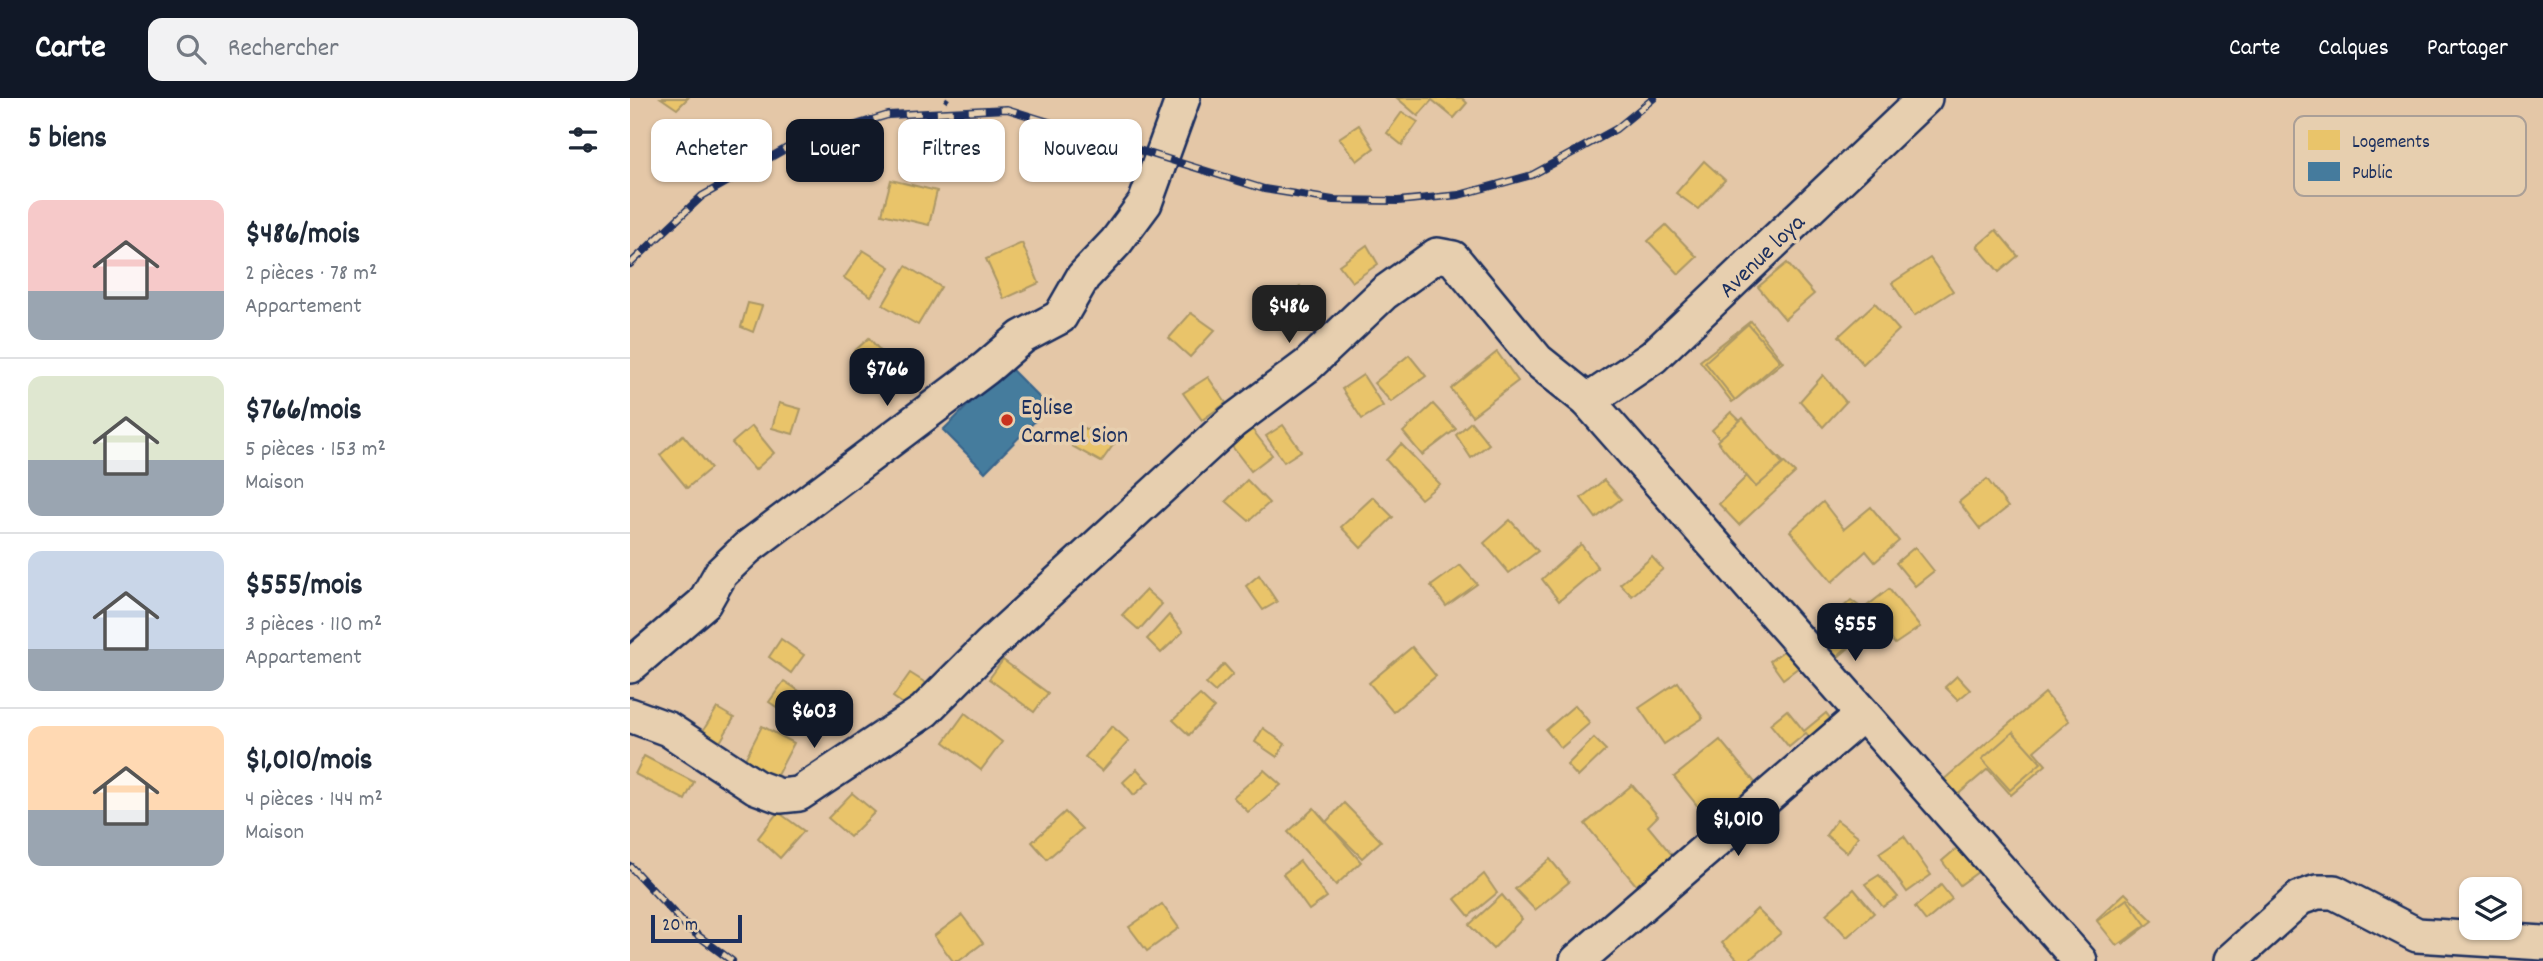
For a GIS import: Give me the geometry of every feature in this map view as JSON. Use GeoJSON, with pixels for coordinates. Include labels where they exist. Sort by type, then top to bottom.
{"type":"FeatureCollection","features":[{"type":"Feature","properties":{"kind":"street"},"geometry":{"type":"LineString","coordinates":[[630,666],[704,603],[721,573],[747,548],[986,368],[1022,337],[1060,317],[1083,276],[1116,242],[1145,203],[1183,98]]}},
{"type":"Feature","properties":{"kind":"street","name":"Avenue loya"},"geometry":{"type":"LineString","coordinates":[[1588,401],[1653,357],[1925,98]]}},
{"type":"Feature","properties":{"kind":"street"},"geometry":{"type":"LineString","coordinates":[[630,715],[667,730],[756,787],[780,796],[799,794],[924,711],[990,645],[1232,422],[1308,365],[1384,293],[1437,255],[1453,258],[1537,360],[1588,401],[2080,961]]}},
{"type":"Feature","properties":{"kind":"street"},"geometry":{"type":"LineString","coordinates":[[1577,961],[1863,714]]}},
{"type":"Feature","properties":{"kind":"street"},"geometry":{"type":"LineString","coordinates":[[2230,961],[2300,898],[2317,892],[2334,892],[2417,935],[2543,943]]}},
{"type":"Feature","properties":{"kind":"building: Logements"},"geometry":{"type":"Polygon","coordinates":[[[661,98],[688,98],[677,109],[661,98]]]}},
{"type":"Feature","properties":{"kind":"building: Logements"},"geometry":{"type":"Polygon","coordinates":[[[1397,98],[1462,98],[1467,103],[1454,118],[1432,100],[1418,116],[1397,98]]]}},
{"type":"Feature","properties":{"kind":"building: Logements"},"geometry":{"type":"Polygon","coordinates":[[[1402,112],[1418,122],[1402,145],[1387,133],[1402,112]]]}},
{"type":"Feature","properties":{"kind":"building: Logements"},"geometry":{"type":"Polygon","coordinates":[[[1359,125],[1374,148],[1357,161],[1339,138],[1359,125]]]}},
{"type":"Feature","properties":{"kind":"building: Logements"},"geometry":{"type":"Polygon","coordinates":[[[1704,161],[1725,180],[1698,209],[1676,193],[1704,161]]]}},
{"type":"Feature","properties":{"kind":"building: Logements"},"geometry":{"type":"Polygon","coordinates":[[[891,180],[937,191],[929,225],[882,214],[891,180]]]}},
{"type":"Feature","properties":{"kind":"building: Logements"},"geometry":{"type":"Polygon","coordinates":[[[1666,225],[1697,257],[1679,274],[1648,241],[1666,225]]]}},
{"type":"Feature","properties":{"kind":"building: Logements"},"geometry":{"type":"Polygon","coordinates":[[[1996,230],[2018,256],[1999,272],[1977,246],[1996,230]]]}},
{"type":"Feature","properties":{"kind":"building: Logements"},"geometry":{"type":"Polygon","coordinates":[[[1022,243],[1039,283],[1004,299],[986,259],[1022,243]]]}},
{"type":"Feature","properties":{"kind":"building: Logements"},"geometry":{"type":"Polygon","coordinates":[[[1367,245],[1378,264],[1352,282],[1339,265],[1367,245]]]}},
{"type":"Feature","properties":{"kind":"building: Logements"},"geometry":{"type":"Polygon","coordinates":[[[863,250],[890,267],[871,296],[844,278],[863,250]]]}},
{"type":"Feature","properties":{"kind":"building: Logements"},"geometry":{"type":"Polygon","coordinates":[[[1930,258],[1953,291],[1914,316],[1892,283],[1930,258]]]}},
{"type":"Feature","properties":{"kind":"building: Logements"},"geometry":{"type":"Polygon","coordinates":[[[1787,263],[1814,294],[1785,319],[1758,287],[1787,263]]]}},
{"type":"Feature","properties":{"kind":"building: Logements"},"geometry":{"type":"Polygon","coordinates":[[[906,266],[941,287],[918,325],[883,305],[906,266]]]}},
{"type":"Feature","properties":{"kind":"building: Logements"},"geometry":{"type":"Polygon","coordinates":[[[1300,286],[1316,308],[1298,321],[1281,301],[1300,286]]]}},
{"type":"Feature","properties":{"kind":"building: Logements"},"geometry":{"type":"Polygon","coordinates":[[[748,303],[762,306],[753,332],[741,327],[748,303]]]}},
{"type":"Feature","properties":{"kind":"building: Logements"},"geometry":{"type":"Polygon","coordinates":[[[1875,303],[1899,330],[1863,364],[1839,336],[1875,303]]]}},
{"type":"Feature","properties":{"kind":"building: Logements"},"geometry":{"type":"Polygon","coordinates":[[[1191,313],[1215,330],[1190,357],[1169,338],[1191,313]]]}},
{"type":"Feature","properties":{"kind":"building: Logements"},"geometry":{"type":"Polygon","coordinates":[[[1751,321],[1783,362],[1732,402],[1700,361],[1751,321]]]}},
{"type":"Feature","properties":{"kind":"building: Logements"},"geometry":{"type":"Polygon","coordinates":[[[1748,324],[1780,361],[1735,400],[1705,362],[1748,324]]]}},
{"type":"Feature","properties":{"kind":"building: Logements"},"geometry":{"type":"Polygon","coordinates":[[[869,338],[884,355],[866,372],[851,354],[869,338]]]}},
{"type":"Feature","properties":{"kind":"building: Logements"},"geometry":{"type":"Polygon","coordinates":[[[1497,352],[1518,381],[1472,416],[1451,389],[1497,352]]]}},
{"type":"Feature","properties":{"kind":"building: Logements"},"geometry":{"type":"Polygon","coordinates":[[[1409,355],[1426,376],[1391,402],[1374,383],[1409,355]]]}},
{"type":"Feature","properties":{"kind":"building: Logements"},"geometry":{"type":"Polygon","coordinates":[[[1363,375],[1383,406],[1362,419],[1342,389],[1363,375]]]}},
{"type":"Feature","properties":{"kind":"building: Logements"},"geometry":{"type":"Polygon","coordinates":[[[1823,375],[1846,402],[1823,427],[1800,401],[1823,375]]]}},
{"type":"Feature","properties":{"kind":"building: Logements"},"geometry":{"type":"Polygon","coordinates":[[[1208,377],[1226,403],[1202,420],[1183,393],[1208,377]]]}},
{"type":"Feature","properties":{"kind":"building: Logements"},"geometry":{"type":"Polygon","coordinates":[[[779,403],[801,409],[793,434],[772,428],[779,403]]]}},
{"type":"Feature","properties":{"kind":"building: Logements"},"geometry":{"type":"Polygon","coordinates":[[[1433,404],[1456,429],[1422,455],[1403,432],[1433,404]]]}},
{"type":"Feature","properties":{"kind":"building: Logements"},"geometry":{"type":"Polygon","coordinates":[[[1731,412],[1795,473],[1739,525],[1719,504],[1750,473],[1712,430],[1731,412]]]}},
{"type":"Feature","properties":{"kind":"building: Logements"},"geometry":{"type":"Polygon","coordinates":[[[1743,418],[1783,464],[1756,487],[1717,441],[1743,418]]]}},
{"type":"Feature","properties":{"kind":"building: Logements"},"geometry":{"type":"Polygon","coordinates":[[[1245,420],[1272,455],[1251,471],[1224,436],[1245,420]]]}},
{"type":"Feature","properties":{"kind":"building: Logements"},"geometry":{"type":"Polygon","coordinates":[[[1471,422],[1489,444],[1471,458],[1456,435],[1471,422]]]}},
{"type":"Feature","properties":{"kind":"building: Logements"},"geometry":{"type":"Polygon","coordinates":[[[1283,425],[1301,451],[1284,462],[1266,436],[1283,425]]]}},
{"type":"Feature","properties":{"kind":"building: Logements"},"geometry":{"type":"Polygon","coordinates":[[[752,426],[774,453],[755,470],[732,443],[752,426]]]}},
{"type":"Feature","properties":{"kind":"building: Logements"},"geometry":{"type":"Polygon","coordinates":[[[1081,427],[1116,441],[1101,462],[1072,446],[1081,427]]]}},
{"type":"Feature","properties":{"kind":"building: Logements"},"geometry":{"type":"Polygon","coordinates":[[[683,435],[711,468],[687,488],[660,455],[683,435]]]}},
{"type":"Feature","properties":{"kind":"building: Logements"},"geometry":{"type":"Polygon","coordinates":[[[1401,444],[1440,484],[1421,499],[1386,460],[1401,444]]]}},
{"type":"Feature","properties":{"kind":"building: Logements"},"geometry":{"type":"Polygon","coordinates":[[[1987,479],[2008,507],[1980,529],[1959,502],[1987,479]]]}},
{"type":"Feature","properties":{"kind":"building: Logements"},"geometry":{"type":"Polygon","coordinates":[[[1247,480],[1269,503],[1249,521],[1226,501],[1247,480]]]}},
{"type":"Feature","properties":{"kind":"building: Logements"},"geometry":{"type":"Polygon","coordinates":[[[1604,480],[1621,499],[1596,518],[1581,498],[1604,480]]]}},
{"type":"Feature","properties":{"kind":"building: Logements"},"geometry":{"type":"Polygon","coordinates":[[[1373,497],[1393,517],[1361,548],[1341,527],[1373,497]]]}},
{"type":"Feature","properties":{"kind":"building: Logements"},"geometry":{"type":"Polygon","coordinates":[[[1823,502],[1844,529],[1871,507],[1899,541],[1875,562],[1866,551],[1832,582],[1790,531],[1823,502]]]}},
{"type":"Feature","properties":{"kind":"building: Logements"},"geometry":{"type":"Polygon","coordinates":[[[1510,520],[1538,551],[1509,573],[1484,543],[1510,520]]]}},
{"type":"Feature","properties":{"kind":"building: Logements"},"geometry":{"type":"Polygon","coordinates":[[[1581,544],[1598,568],[1559,601],[1542,579],[1581,544]]]}},
{"type":"Feature","properties":{"kind":"building: Logements"},"geometry":{"type":"Polygon","coordinates":[[[1915,547],[1934,571],[1915,586],[1896,563],[1915,547]]]}},
{"type":"Feature","properties":{"kind":"building: Logements"},"geometry":{"type":"Polygon","coordinates":[[[1652,557],[1663,569],[1632,596],[1620,584],[1652,557]]]}},
{"type":"Feature","properties":{"kind":"building: Logements"},"geometry":{"type":"Polygon","coordinates":[[[1460,565],[1477,584],[1446,606],[1431,586],[1460,565]]]}},
{"type":"Feature","properties":{"kind":"building: Logements"},"geometry":{"type":"Polygon","coordinates":[[[1259,575],[1277,602],[1263,610],[1246,586],[1259,575]]]}},
{"type":"Feature","properties":{"kind":"building: Logements"},"geometry":{"type":"Polygon","coordinates":[[[1889,589],[1920,627],[1895,644],[1878,623],[1837,658],[1817,631],[1851,600],[1863,609],[1889,589]]]}},
{"type":"Feature","properties":{"kind":"building: Logements"},"geometry":{"type":"Polygon","coordinates":[[[1146,590],[1162,604],[1139,630],[1122,615],[1146,590]]]}},
{"type":"Feature","properties":{"kind":"building: Logements"},"geometry":{"type":"Polygon","coordinates":[[[1853,605],[1872,626],[1836,657],[1817,636],[1853,605]]]}},
{"type":"Feature","properties":{"kind":"building: Logements"},"geometry":{"type":"Polygon","coordinates":[[[1169,615],[1183,632],[1161,653],[1147,639],[1169,615]]]}},
{"type":"Feature","properties":{"kind":"building: Logements"},"geometry":{"type":"Polygon","coordinates":[[[781,639],[804,655],[791,673],[769,657],[781,639]]]}},
{"type":"Feature","properties":{"kind":"building: Logements"},"geometry":{"type":"Polygon","coordinates":[[[1793,644],[1807,661],[1783,679],[1770,661],[1793,644]]]}},
{"type":"Feature","properties":{"kind":"building: Logements"},"geometry":{"type":"Polygon","coordinates":[[[1412,647],[1436,676],[1393,712],[1369,683],[1412,647]]]}},
{"type":"Feature","properties":{"kind":"building: Logements"},"geometry":{"type":"Polygon","coordinates":[[[1003,660],[1048,693],[1034,712],[989,679],[1003,660]]]}},
{"type":"Feature","properties":{"kind":"building: Logements"},"geometry":{"type":"Polygon","coordinates":[[[1224,664],[1233,674],[1215,692],[1206,684],[1224,664]]]}},
{"type":"Feature","properties":{"kind":"building: Logements"},"geometry":{"type":"Polygon","coordinates":[[[910,673],[929,685],[912,710],[893,697],[910,673]]]}},
{"type":"Feature","properties":{"kind":"building: Logements"},"geometry":{"type":"Polygon","coordinates":[[[1957,676],[1970,690],[1958,700],[1945,687],[1957,676]]]}},
{"type":"Feature","properties":{"kind":"building: Logements"},"geometry":{"type":"Polygon","coordinates":[[[784,681],[813,700],[799,722],[769,702],[784,681]]]}},
{"type":"Feature","properties":{"kind":"building: Logements"},"geometry":{"type":"Polygon","coordinates":[[[1678,682],[1703,718],[1664,744],[1639,708],[1678,682]]]}},
{"type":"Feature","properties":{"kind":"building: Logements"},"geometry":{"type":"Polygon","coordinates":[[[2045,693],[2069,721],[2034,751],[2046,765],[2011,795],[1988,769],[1956,796],[1942,781],[2045,693]]]}},
{"type":"Feature","properties":{"kind":"building: Logements"},"geometry":{"type":"Polygon","coordinates":[[[1200,695],[1214,708],[1189,735],[1173,720],[1200,695]]]}},
{"type":"Feature","properties":{"kind":"building: Logements"},"geometry":{"type":"Polygon","coordinates":[[[1575,705],[1590,723],[1561,748],[1546,730],[1575,705]]]}},
{"type":"Feature","properties":{"kind":"building: Logements"},"geometry":{"type":"Polygon","coordinates":[[[717,708],[734,718],[719,744],[701,734],[717,708]]]}},
{"type":"Feature","properties":{"kind":"building: Logements"},"geometry":{"type":"Polygon","coordinates":[[[1787,710],[1804,731],[1826,713],[1839,729],[1817,747],[1806,733],[1789,747],[1770,724],[1787,710]]]}},
{"type":"Feature","properties":{"kind":"building: Logements"},"geometry":{"type":"Polygon","coordinates":[[[965,713],[1002,742],[981,770],[944,742],[965,713]]]}},
{"type":"Feature","properties":{"kind":"building: Logements"},"geometry":{"type":"Polygon","coordinates":[[[762,726],[794,743],[775,779],[743,763],[762,726]]]}},
{"type":"Feature","properties":{"kind":"building: Logements"},"geometry":{"type":"Polygon","coordinates":[[[1112,726],[1129,741],[1102,771],[1085,757],[1112,726]]]}},
{"type":"Feature","properties":{"kind":"building: Logements"},"geometry":{"type":"Polygon","coordinates":[[[1263,728],[1285,744],[1277,757],[1255,742],[1263,728]]]}},
{"type":"Feature","properties":{"kind":"building: Logements"},"geometry":{"type":"Polygon","coordinates":[[[2013,732],[2041,763],[2010,790],[1982,759],[2013,732]]]}},
{"type":"Feature","properties":{"kind":"building: Logements"},"geometry":{"type":"Polygon","coordinates":[[[1594,738],[1606,750],[1578,777],[1567,765],[1594,738]]]}},
{"type":"Feature","properties":{"kind":"building: Logements"},"geometry":{"type":"Polygon","coordinates":[[[1720,740],[1763,792],[1717,830],[1674,777],[1720,740]]]}},
{"type":"Feature","properties":{"kind":"building: Logements"},"geometry":{"type":"Polygon","coordinates":[[[644,756],[694,782],[685,800],[635,774],[644,756]]]}},
{"type":"Feature","properties":{"kind":"building: Logements"},"geometry":{"type":"Polygon","coordinates":[[[1137,769],[1149,782],[1134,795],[1123,782],[1137,769]]]}},
{"type":"Feature","properties":{"kind":"building: Logements"},"geometry":{"type":"Polygon","coordinates":[[[1264,770],[1281,785],[1248,812],[1233,797],[1264,770]]]}},
{"type":"Feature","properties":{"kind":"building: Logements"},"geometry":{"type":"Polygon","coordinates":[[[1632,785],[1658,816],[1648,826],[1677,861],[1641,891],[1585,824],[1632,785]]]}},
{"type":"Feature","properties":{"kind":"building: Logements"},"geometry":{"type":"Polygon","coordinates":[[[852,793],[875,812],[850,837],[828,818],[852,793]]]}},
{"type":"Feature","properties":{"kind":"building: Logements"},"geometry":{"type":"Polygon","coordinates":[[[1344,803],[1381,841],[1362,858],[1326,822],[1344,803]]]}},
{"type":"Feature","properties":{"kind":"building: Logements"},"geometry":{"type":"Polygon","coordinates":[[[1314,808],[1361,862],[1336,885],[1288,832],[1314,808]]]}},
{"type":"Feature","properties":{"kind":"building: Logements"},"geometry":{"type":"Polygon","coordinates":[[[778,812],[804,831],[780,858],[758,838],[778,812]]]}},
{"type":"Feature","properties":{"kind":"building: Logements"},"geometry":{"type":"Polygon","coordinates":[[[1065,812],[1082,829],[1047,859],[1032,842],[1065,812]]]}},
{"type":"Feature","properties":{"kind":"building: Logements"},"geometry":{"type":"Polygon","coordinates":[[[1837,820],[1858,836],[1847,853],[1826,835],[1837,820]]]}},
{"type":"Feature","properties":{"kind":"building: Logements"},"geometry":{"type":"Polygon","coordinates":[[[1904,836],[1931,875],[1907,892],[1879,853],[1904,836]]]}},
{"type":"Feature","properties":{"kind":"building: Logements"},"geometry":{"type":"Polygon","coordinates":[[[1964,842],[1986,866],[1960,885],[1942,861],[1964,842]]]}},
{"type":"Feature","properties":{"kind":"building: Logements"},"geometry":{"type":"Polygon","coordinates":[[[1550,859],[1569,882],[1535,910],[1515,889],[1550,859]]]}},
{"type":"Feature","properties":{"kind":"building: Logements"},"geometry":{"type":"Polygon","coordinates":[[[1300,861],[1327,897],[1309,910],[1283,874],[1300,861]]]}},
{"type":"Feature","properties":{"kind":"building: Logements"},"geometry":{"type":"Polygon","coordinates":[[[1484,874],[1497,893],[1469,916],[1455,899],[1484,874]]]}},
{"type":"Feature","properties":{"kind":"building: Logements"},"geometry":{"type":"Polygon","coordinates":[[[1879,875],[1898,897],[1883,907],[1865,884],[1879,875]]]}},
{"type":"Feature","properties":{"kind":"building: Logements"},"geometry":{"type":"Polygon","coordinates":[[[1941,885],[1952,899],[1926,921],[1915,907],[1941,885]]]}},
{"type":"Feature","properties":{"kind":"building: Logements"},"geometry":{"type":"Polygon","coordinates":[[[1854,889],[1874,913],[1847,937],[1826,914],[1854,889]]]}},
{"type":"Feature","properties":{"kind":"building: Logements"},"geometry":{"type":"Polygon","coordinates":[[[2125,893],[2153,921],[2123,944],[2097,919],[2125,893]]]}},
{"type":"Feature","properties":{"kind":"building: Logements"},"geometry":{"type":"Polygon","coordinates":[[[1502,895],[1522,919],[1493,949],[1469,925],[1502,895]]]}},
{"type":"Feature","properties":{"kind":"building: Logements"},"geometry":{"type":"Polygon","coordinates":[[[2127,899],[2146,925],[2117,946],[2097,921],[2127,899]]]}},
{"type":"Feature","properties":{"kind":"building: Logements"},"geometry":{"type":"Polygon","coordinates":[[[1162,904],[1179,928],[1147,951],[1129,927],[1162,904]]]}},
{"type":"Feature","properties":{"kind":"building: Logements"},"geometry":{"type":"Polygon","coordinates":[[[1757,909],[1781,933],[1748,961],[1739,961],[1722,943],[1757,909]]]}},
{"type":"Feature","properties":{"kind":"building: Logements"},"geometry":{"type":"Polygon","coordinates":[[[962,915],[983,943],[959,961],[953,961],[934,936],[962,915]]]}},
{"type":"Feature","properties":{"kind":"building: Public"},"geometry":{"type":"Polygon","coordinates":[[[1008,366],[1049,407],[985,472],[943,430],[1008,366]]]}},
{"type":"Feature","properties":{"kind":"railway"},"geometry":{"type":"LineString","coordinates":[[630,264],[702,196],[794,144],[888,115],[1007,109],[1264,189],[1333,200],[1398,201],[1459,195],[1532,175],[1616,129],[1654,98]]}},
{"type":"Feature","properties":{"kind":"railway"},"geometry":{"type":"LineString","coordinates":[[630,866],[688,928],[732,961]]}},
{"type":"Feature","properties":{"kind":"place","name":"Eglise Carmel Sion"},"geometry":{"type":"Point","coordinates":[1007,420]}}]}
